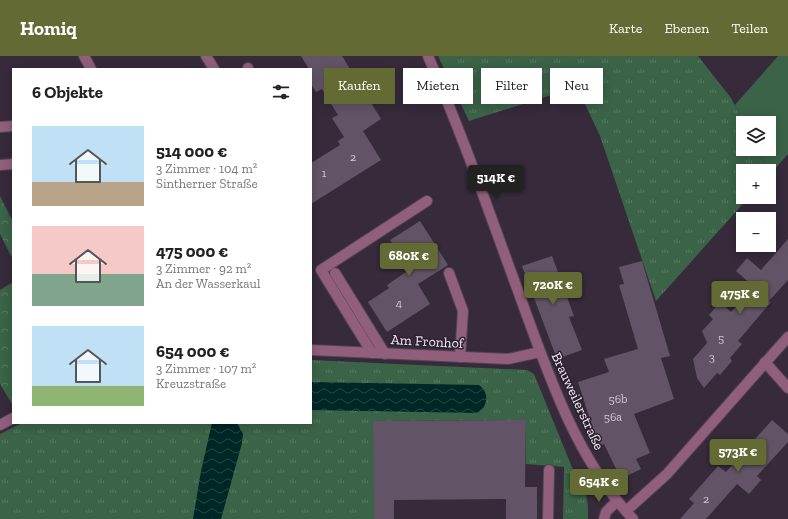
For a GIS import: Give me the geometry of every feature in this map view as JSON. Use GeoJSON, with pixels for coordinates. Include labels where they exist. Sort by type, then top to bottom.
{"type":"FeatureCollection","features":[{"type":"Feature","properties":{"kind":"street"},"geometry":{"type":"LineString","coordinates":[[84,56],[90,68]]}},
{"type":"Feature","properties":{"kind":"street"},"geometry":{"type":"LineString","coordinates":[[206,56],[213,68]]}},
{"type":"Feature","properties":{"kind":"street","name":"Brauweilerstraße"},"geometry":{"type":"LineString","coordinates":[[428,56],[467,151],[559,400],[600,478],[629,515]]}},
{"type":"Feature","properties":{"kind":"street"},"geometry":{"type":"LineString","coordinates":[[0,127],[12,126]]}},
{"type":"Feature","properties":{"kind":"street"},"geometry":{"type":"LineString","coordinates":[[0,165],[12,164]]}},
{"type":"Feature","properties":{"kind":"street"},"geometry":{"type":"LineString","coordinates":[[372,353],[321,270],[427,201]]}},
{"type":"Feature","properties":{"kind":"street"},"geometry":{"type":"LineString","coordinates":[[335,273],[385,354]]}},
{"type":"Feature","properties":{"kind":"street"},"geometry":{"type":"LineString","coordinates":[[449,273],[463,311],[460,357]]}},
{"type":"Feature","properties":{"kind":"street"},"geometry":{"type":"LineString","coordinates":[[629,515],[788,337]]}},
{"type":"Feature","properties":{"kind":"street","name":"Am Fronhof"},"geometry":{"type":"LineString","coordinates":[[312,350],[508,359],[540,352]]}},
{"type":"Feature","properties":{"kind":"street"},"geometry":{"type":"LineString","coordinates":[[766,362],[788,388]]}},
{"type":"Feature","properties":{"kind":"street"},"geometry":{"type":"LineString","coordinates":[[0,425],[12,419]]}},
{"type":"Feature","properties":{"kind":"street"},"geometry":{"type":"LineString","coordinates":[[548,519],[549,470]]}},
{"type":"Feature","properties":{"kind":"street"},"geometry":{"type":"LineString","coordinates":[[604,519],[606,512],[617,501]]}},
{"type":"Feature","properties":{"kind":"green space"},"geometry":{"type":"Polygon","coordinates":[[[438,56],[698,56],[731,98],[740,116],[736,116],[736,156],[760,156],[764,164],[736,164],[736,204],[743,204],[656,301],[600,136],[585,104],[603,104],[603,68],[550,68],[550,96],[542,98],[542,68],[481,68],[481,104],[523,104],[469,121],[461,104],[473,104],[473,68],[444,68],[438,56]]]}},
{"type":"Feature","properties":{"kind":"green space"},"geometry":{"type":"Polygon","coordinates":[[[778,56],[788,56],[788,154],[776,168],[776,164],[764,164],[760,156],[776,156],[776,116],[740,116],[735,105],[778,56]]]}},
{"type":"Feature","properties":{"kind":"green space"},"geometry":{"type":"Polygon","coordinates":[[[0,196],[12,220],[12,258],[0,234],[0,196]]]}},
{"type":"Feature","properties":{"kind":"green space"},"geometry":{"type":"Polygon","coordinates":[[[12,283],[12,404],[0,384],[0,290],[12,283]]]}},
{"type":"Feature","properties":{"kind":"green space"},"geometry":{"type":"Polygon","coordinates":[[[312,360],[527,370],[534,374],[574,472],[577,484],[584,484],[588,506],[588,519],[563,519],[564,467],[526,464],[526,420],[374,421],[374,519],[0,519],[0,434],[20,424],[312,424],[312,360]]]}},
{"type":"Feature","properties":{"kind":"water"},"geometry":{"type":"Polygon","coordinates":[[[312,382],[479,385],[485,392],[486,400],[484,407],[477,413],[312,410],[312,382]]]}},
{"type":"Feature","properties":{"kind":"water"},"geometry":{"type":"Polygon","coordinates":[[[212,424],[238,424],[243,434],[242,443],[221,519],[193,519],[201,471],[212,424]]]}},
{"type":"Feature","properties":{"kind":"building"},"geometry":{"type":"Polygon","coordinates":[[[301,56],[342,56],[349,68],[324,68],[324,92],[322,89],[316,92],[312,86],[312,68],[308,68],[301,56]]]}},
{"type":"Feature","properties":{"kind":"building"},"geometry":{"type":"Polygon","coordinates":[[[331,104],[372,104],[381,119],[363,131],[381,160],[312,203],[312,162],[340,145],[338,141],[344,137],[332,118],[338,115],[331,104]]]}},
{"type":"Feature","properties":{"kind":"building"},"geometry":{"type":"Polygon","coordinates":[[[420,221],[448,265],[418,284],[430,304],[387,332],[368,302],[389,288],[387,285],[406,272],[396,257],[399,254],[390,240],[420,221]]]}},
{"type":"Feature","properties":{"kind":"building"},"geometry":{"type":"Polygon","coordinates":[[[788,239],[788,280],[769,301],[771,302],[738,341],[742,344],[730,358],[732,361],[720,375],[717,373],[704,388],[697,378],[693,359],[707,343],[702,331],[713,319],[709,315],[720,302],[731,312],[754,287],[736,271],[747,258],[761,270],[788,239]]]}},
{"type":"Feature","properties":{"kind":"building"},"geometry":{"type":"Polygon","coordinates":[[[552,256],[574,316],[569,317],[582,350],[557,359],[522,266],[552,256]]]}},
{"type":"Feature","properties":{"kind":"building"},"geometry":{"type":"Polygon","coordinates":[[[642,261],[670,356],[661,358],[674,399],[634,414],[650,453],[636,459],[641,469],[621,479],[604,444],[600,445],[593,429],[578,382],[609,372],[604,359],[638,349],[619,285],[624,284],[619,267],[642,261]]]}},
{"type":"Feature","properties":{"kind":"building"},"geometry":{"type":"Polygon","coordinates":[[[526,420],[525,487],[537,487],[537,519],[506,519],[506,499],[394,500],[394,519],[374,519],[373,421],[526,420]]]}},
{"type":"Feature","properties":{"kind":"building"},"geometry":{"type":"Polygon","coordinates":[[[772,420],[788,434],[788,442],[757,476],[761,480],[749,494],[737,484],[706,519],[680,519],[694,503],[689,499],[718,466],[726,472],[772,420]]]}}]}
